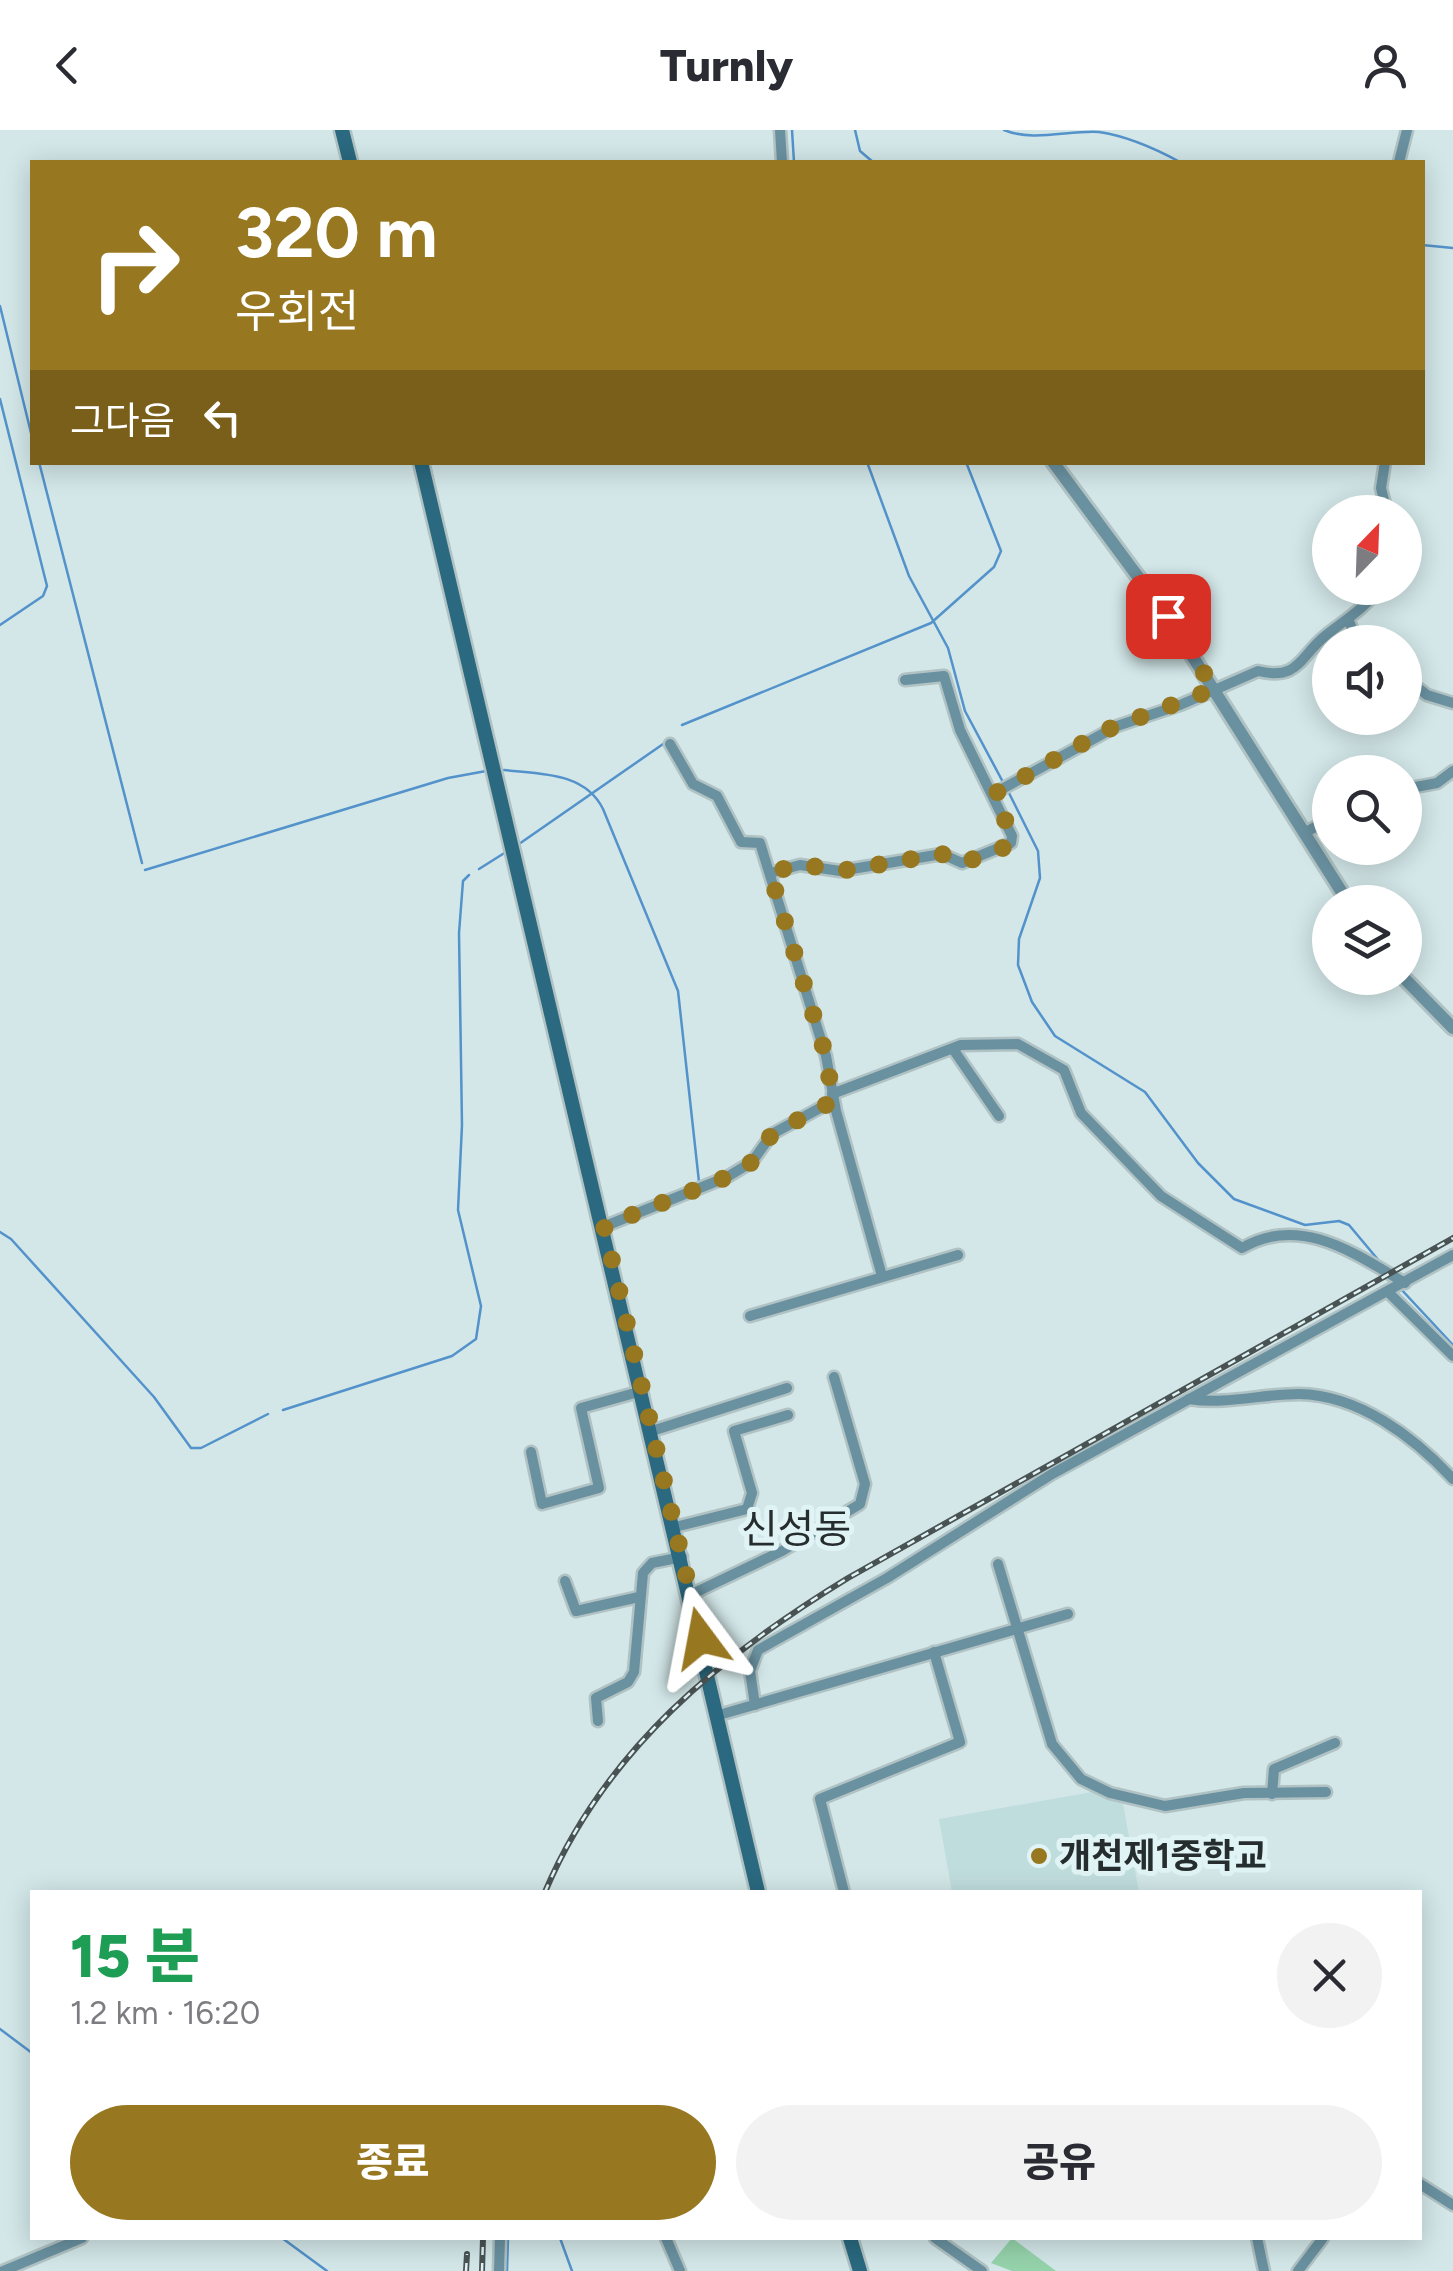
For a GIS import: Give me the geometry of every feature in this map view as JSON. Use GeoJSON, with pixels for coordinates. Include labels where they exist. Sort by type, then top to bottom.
{"type":"FeatureCollection","features":[{"type":"Feature","properties":{"kind":"main road"},"geometry":{"type":"LineString","coordinates":[[342,130],[350,160]]}},
{"type":"Feature","properties":{"kind":"main road"},"geometry":{"type":"LineString","coordinates":[[422,465],[758,1890]]}},
{"type":"Feature","properties":{"kind":"main road"},"geometry":{"type":"LineString","coordinates":[[851,2240],[860,2271]]}},
{"type":"Feature","properties":{"kind":"street"},"geometry":{"type":"LineString","coordinates":[[780,130],[782,160]]}},
{"type":"Feature","properties":{"kind":"street"},"geometry":{"type":"LineString","coordinates":[[1400,160],[1407,130]]}},
{"type":"Feature","properties":{"kind":"street"},"geometry":{"type":"LineString","coordinates":[[1055,465],[1168,616],[1338,885]]}},
{"type":"Feature","properties":{"kind":"street"},"geometry":{"type":"LineString","coordinates":[[1382,495],[1385,465]]}},
{"type":"Feature","properties":{"kind":"street"},"geometry":{"type":"LineString","coordinates":[[994,794],[1106,730],[1258,671],[1270,674],[1298,666],[1322,638],[1364,605]]}},
{"type":"Feature","properties":{"kind":"street"},"geometry":{"type":"LineString","coordinates":[[1349,620],[1351,625]]}},
{"type":"Feature","properties":{"kind":"street"},"geometry":{"type":"LineString","coordinates":[[770,873],[800,864],[840,871],[942,854],[956,862],[972,861],[1012,840],[994,794],[960,730],[944,676],[905,680]]}},
{"type":"Feature","properties":{"kind":"street"},"geometry":{"type":"LineString","coordinates":[[1422,691],[1453,703]]}},
{"type":"Feature","properties":{"kind":"street"},"geometry":{"type":"LineString","coordinates":[[670,744],[693,784],[716,796],[741,842],[760,843],[826,1056],[833,1097],[882,1276]]}},
{"type":"Feature","properties":{"kind":"street"},"geometry":{"type":"LineString","coordinates":[[1422,786],[1437,783],[1453,771]]}},
{"type":"Feature","properties":{"kind":"street"},"geometry":{"type":"LineString","coordinates":[[1306,832],[1312,829]]}},
{"type":"Feature","properties":{"kind":"street"},"geometry":{"type":"LineString","coordinates":[[1421,995],[1453,1028]]}},
{"type":"Feature","properties":{"kind":"street"},"geometry":{"type":"LineString","coordinates":[[604,1226],[727,1177],[752,1162],[772,1134],[833,1097],[953,1048],[1018,1044],[1064,1070],[1081,1113],[1161,1196],[1242,1248],[1270,1234],[1298,1233],[1344,1249],[1405,1283]]}},
{"type":"Feature","properties":{"kind":"street"},"geometry":{"type":"LineString","coordinates":[[953,1048],[999,1116]]}},
{"type":"Feature","properties":{"kind":"street"},"geometry":{"type":"LineString","coordinates":[[755,1705],[750,1671],[758,1650],[887,1578],[1052,1474],[1453,1255]]}},
{"type":"Feature","properties":{"kind":"street"},"geometry":{"type":"LineString","coordinates":[[750,1316],[958,1256]]}},
{"type":"Feature","properties":{"kind":"street"},"geometry":{"type":"LineString","coordinates":[[1388,1292],[1453,1356]]}},
{"type":"Feature","properties":{"kind":"street"},"geometry":{"type":"LineString","coordinates":[[690,1595],[782,1551],[860,1504],[865,1484],[834,1377]]}},
{"type":"Feature","properties":{"kind":"street"},"geometry":{"type":"LineString","coordinates":[[652,1430],[788,1388]]}},
{"type":"Feature","properties":{"kind":"street"},"geometry":{"type":"LineString","coordinates":[[531,1452],[542,1504],[599,1488],[580,1408],[642,1392]]}},
{"type":"Feature","properties":{"kind":"street"},"geometry":{"type":"LineString","coordinates":[[1188,1399],[1235,1401],[1297,1394],[1330,1400],[1410,1437],[1453,1479]]}},
{"type":"Feature","properties":{"kind":"street"},"geometry":{"type":"LineString","coordinates":[[675,1527],[747,1509],[752,1493],[734,1431],[788,1414]]}},
{"type":"Feature","properties":{"kind":"street"},"geometry":{"type":"LineString","coordinates":[[598,1720],[596,1698],[628,1682],[634,1672],[639,1597],[647,1568],[682,1557]]}},
{"type":"Feature","properties":{"kind":"street"},"geometry":{"type":"LineString","coordinates":[[998,1564],[1052,1744],[1080,1779],[1110,1793],[1165,1806],[1229,1795],[1326,1792]]}},
{"type":"Feature","properties":{"kind":"street"},"geometry":{"type":"LineString","coordinates":[[566,1581],[576,1610],[639,1597]]}},
{"type":"Feature","properties":{"kind":"street"},"geometry":{"type":"LineString","coordinates":[[719,1715],[1068,1614]]}},
{"type":"Feature","properties":{"kind":"street"},"geometry":{"type":"LineString","coordinates":[[843,1890],[820,1799],[960,1742],[934,1652]]}},
{"type":"Feature","properties":{"kind":"street"},"geometry":{"type":"LineString","coordinates":[[1272,1794],[1274,1769],[1336,1742]]}},
{"type":"Feature","properties":{"kind":"street"},"geometry":{"type":"LineString","coordinates":[[1422,2185],[1453,2205]]}},
{"type":"Feature","properties":{"kind":"street"},"geometry":{"type":"LineString","coordinates":[[3,2271],[77,2240]]}},
{"type":"Feature","properties":{"kind":"street"},"geometry":{"type":"LineString","coordinates":[[499,2271],[500,2240]]}},
{"type":"Feature","properties":{"kind":"street"},"geometry":{"type":"LineString","coordinates":[[667,2240],[680,2271]]}},
{"type":"Feature","properties":{"kind":"street"},"geometry":{"type":"LineString","coordinates":[[938,2240],[982,2271]]}},
{"type":"Feature","properties":{"kind":"street"},"geometry":{"type":"LineString","coordinates":[[1257,2240],[1264,2271]]}},
{"type":"Feature","properties":{"kind":"street"},"geometry":{"type":"LineString","coordinates":[[1298,2271],[1321,2240]]}},
{"type":"Feature","properties":{"kind":"shaded area","name":"개천제1중학교"},"geometry":{"type":"Polygon","coordinates":[[[1120,1787],[1139,1890],[952,1890],[939,1819],[1120,1787]]]}},
{"type":"Feature","properties":{"kind":"green space"},"geometry":{"type":"Polygon","coordinates":[[[1010,2240],[1015,2240],[1056,2271],[1012,2271],[991,2263],[1010,2240]]]}},
{"type":"Feature","properties":{"kind":"waterway"},"geometry":{"type":"LineString","coordinates":[[792,130],[794,160]]}},
{"type":"Feature","properties":{"kind":"waterway"},"geometry":{"type":"LineString","coordinates":[[855,130],[860,151],[871,160]]}},
{"type":"Feature","properties":{"kind":"waterway"},"geometry":{"type":"LineString","coordinates":[[1004,130],[1027,135],[1099,132],[1141,144],[1176,160]]}},
{"type":"Feature","properties":{"kind":"waterway"},"geometry":{"type":"LineString","coordinates":[[1425,245],[1453,248]]}},
{"type":"Feature","properties":{"kind":"waterway"},"geometry":{"type":"LineString","coordinates":[[0,306],[30,429]]}},
{"type":"Feature","properties":{"kind":"waterway"},"geometry":{"type":"LineString","coordinates":[[0,399],[47,586],[43,596],[0,625]]}},
{"type":"Feature","properties":{"kind":"waterway"},"geometry":{"type":"LineString","coordinates":[[40,465],[142,863]]}},
{"type":"Feature","properties":{"kind":"waterway"},"geometry":{"type":"LineString","coordinates":[[868,465],[909,576],[948,648],[965,711],[1004,784]]}},
{"type":"Feature","properties":{"kind":"waterway"},"geometry":{"type":"LineString","coordinates":[[682,725],[931,623],[994,567],[1001,551],[967,465]]}},
{"type":"Feature","properties":{"kind":"waterway"},"geometry":{"type":"LineString","coordinates":[[519,844],[666,742]]}},
{"type":"Feature","properties":{"kind":"waterway"},"geometry":{"type":"LineString","coordinates":[[504,770],[573,781],[595,797],[603,809],[678,991],[699,1182]]}},
{"type":"Feature","properties":{"kind":"waterway"},"geometry":{"type":"LineString","coordinates":[[145,870],[448,778],[486,771]]}},
{"type":"Feature","properties":{"kind":"waterway"},"geometry":{"type":"LineString","coordinates":[[1008,791],[1038,851],[1040,878],[1019,939],[1018,965],[1032,1002],[1055,1036],[1145,1092],[1198,1163],[1234,1199],[1305,1225],[1339,1221],[1349,1225],[1380,1262]]}},
{"type":"Feature","properties":{"kind":"waterway"},"geometry":{"type":"LineString","coordinates":[[479,869],[506,852]]}},
{"type":"Feature","properties":{"kind":"waterway"},"geometry":{"type":"LineString","coordinates":[[283,1410],[452,1356],[476,1339],[481,1306],[458,1210],[462,1125],[459,933],[463,881],[469,875]]}},
{"type":"Feature","properties":{"kind":"waterway"},"geometry":{"type":"LineString","coordinates":[[0,1232],[11,1239],[154,1397],[191,1448],[201,1448],[268,1414]]}},
{"type":"Feature","properties":{"kind":"waterway"},"geometry":{"type":"LineString","coordinates":[[1400,1288],[1453,1345]]}},
{"type":"Feature","properties":{"kind":"waterway"},"geometry":{"type":"LineString","coordinates":[[0,2029],[30,2052]]}},
{"type":"Feature","properties":{"kind":"waterway"},"geometry":{"type":"LineString","coordinates":[[285,2240],[327,2271]]}},
{"type":"Feature","properties":{"kind":"waterway"},"geometry":{"type":"LineString","coordinates":[[507,2271],[508,2240]]}},
{"type":"Feature","properties":{"kind":"waterway"},"geometry":{"type":"LineString","coordinates":[[561,2240],[572,2271]]}},
{"type":"Feature","properties":{"kind":"waterway"},"geometry":{"type":"LineString","coordinates":[[934,2244],[972,2271]]}},
{"type":"Feature","properties":{"kind":"railway"},"geometry":{"type":"LineString","coordinates":[[546,1890],[570,1841],[633,1751],[671,1711],[755,1640],[848,1578],[1453,1238]]}},
{"type":"Feature","properties":{"kind":"railway"},"geometry":{"type":"LineString","coordinates":[[482,2271],[483,2240]]}},
{"type":"Feature","properties":{"kind":"railway"},"geometry":{"type":"LineString","coordinates":[[466,2271],[467,2254]]}},
{"type":"Feature","properties":{"kind":"place","name":"개천제1중학교"},"geometry":{"type":"Point","coordinates":[1039,1856]}},
{"type":"Feature","properties":{"kind":"district","name":"신성동"},"geometry":{"type":"Point","coordinates":[796,1529]}},
{"type":"Feature","properties":{"kind":"route"},"geometry":{"type":"LineString","coordinates":[[701,1638],[604,1226],[727,1177],[752,1162],[772,1134],[833,1101],[826,1056],[770,873],[800,864],[840,871],[942,854],[962,863],[1002,849],[1011,843],[1012,836],[994,794],[1106,730],[1180,706],[1214,689],[1168,616]]}}]}
